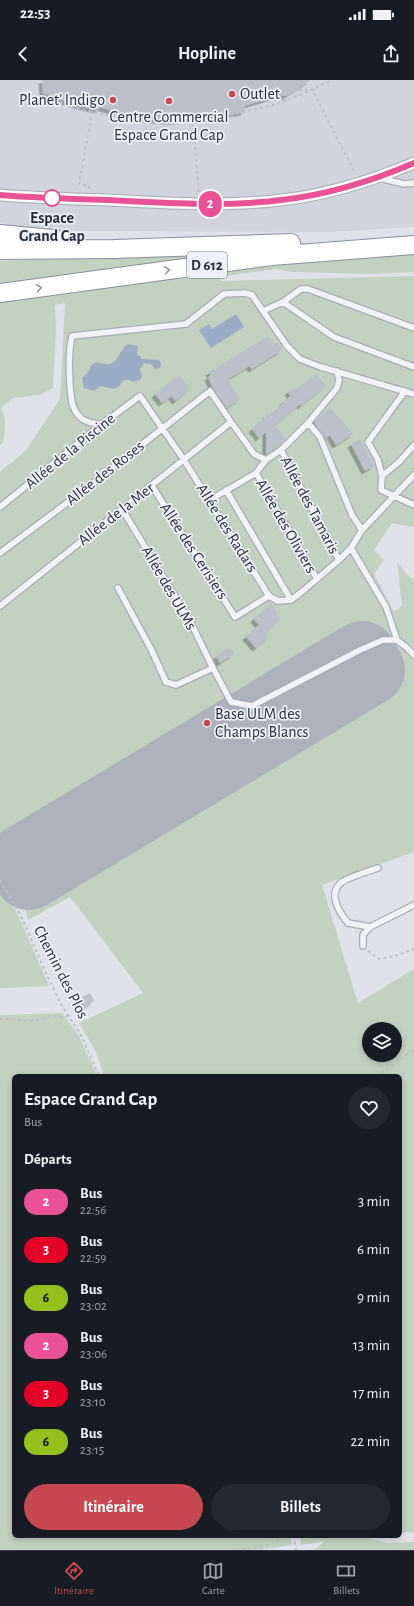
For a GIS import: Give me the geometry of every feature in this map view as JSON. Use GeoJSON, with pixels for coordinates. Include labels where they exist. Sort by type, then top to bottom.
{"type":"FeatureCollection","features":[{"type":"Feature","properties":{"kind":"highway","name":"D 612"},"geometry":{"type":"LineString","coordinates":[[0,234],[83,241],[265,244]]}},
{"type":"Feature","properties":{"kind":"highway","name":"D 612"},"geometry":{"type":"LineString","coordinates":[[0,250],[98,249],[414,239]]}},
{"type":"Feature","properties":{"kind":"highway","name":"D 612"},"geometry":{"type":"LineString","coordinates":[[0,293],[272,256],[414,245]]}},
{"type":"Feature","properties":{"kind":"street"},"geometry":{"type":"LineString","coordinates":[[0,195],[89,200],[242,204],[313,195],[360,183],[414,163]]}},
{"type":"Feature","properties":{"kind":"lane"},"geometry":{"type":"LineString","coordinates":[[377,177],[404,184],[414,183]]}},
{"type":"Feature","properties":{"kind":"lane"},"geometry":{"type":"LineString","coordinates":[[263,310],[283,302],[301,289],[308,289],[414,328]]}},
{"type":"Feature","properties":{"kind":"lane"},"geometry":{"type":"LineString","coordinates":[[102,424],[91,423],[82,419],[76,412],[72,403],[69,349],[72,336],[186,324],[224,294],[245,293],[252,295],[287,346],[300,359],[337,372],[414,394]]}},
{"type":"Feature","properties":{"kind":"lane"},"geometry":{"type":"LineString","coordinates":[[283,302],[334,337],[414,367]]}},
{"type":"Feature","properties":{"kind":"lane"},"geometry":{"type":"LineString","coordinates":[[210,500],[256,473],[266,460],[281,450],[308,423],[337,388],[339,380],[337,372]]}},
{"type":"Feature","properties":{"kind":"lane","name":"Allée des Roses"},"geometry":{"type":"LineString","coordinates":[[0,553],[210,391],[231,422]]}},
{"type":"Feature","properties":{"kind":"lane"},"geometry":{"type":"LineString","coordinates":[[405,391],[368,442],[378,460],[382,476],[381,490],[414,505]]}},
{"type":"Feature","properties":{"kind":"lane","name":"Allée de la Piscine"},"geometry":{"type":"LineString","coordinates":[[0,507],[102,424],[140,396]]}},
{"type":"Feature","properties":{"kind":"lane","name":"Allée des Radars"},"geometry":{"type":"LineString","coordinates":[[140,396],[210,500],[269,596]]}},
{"type":"Feature","properties":{"kind":"lane"},"geometry":{"type":"LineString","coordinates":[[231,422],[254,454],[266,460]]}},
{"type":"Feature","properties":{"kind":"lane","name":"Allée de la Mer"},"geometry":{"type":"LineString","coordinates":[[0,606],[231,422]]}},
{"type":"Feature","properties":{"kind":"lane"},"geometry":{"type":"LineString","coordinates":[[308,423],[320,437],[352,515],[362,530]]}},
{"type":"Feature","properties":{"kind":"lane"},"geometry":{"type":"LineString","coordinates":[[382,476],[399,462],[414,445]]}},
{"type":"Feature","properties":{"kind":"lane","name":"Allée des Tamaris"},"geometry":{"type":"LineString","coordinates":[[281,450],[339,560]]}},
{"type":"Feature","properties":{"kind":"lane","name":"Allée des Oliviers"},"geometry":{"type":"LineString","coordinates":[[256,473],[317,579]]}},
{"type":"Feature","properties":{"kind":"lane"},"geometry":{"type":"LineString","coordinates":[[269,596],[278,601],[290,600],[317,579],[351,548],[362,530],[414,474]]}},
{"type":"Feature","properties":{"kind":"lane","name":"Allée des Cerisiers"},"geometry":{"type":"LineString","coordinates":[[152,486],[236,617],[269,596]]}},
{"type":"Feature","properties":{"kind":"lane"},"geometry":{"type":"LineString","coordinates":[[226,490],[290,600]]}},
{"type":"Feature","properties":{"kind":"lane","name":"Allée des ULMs"},"geometry":{"type":"LineString","coordinates":[[122,509],[190,621],[231,702],[252,706],[360,650],[383,640],[397,640]]}},
{"type":"Feature","properties":{"kind":"lane"},"geometry":{"type":"LineString","coordinates":[[351,548],[386,607],[397,640],[414,655]]}},
{"type":"Feature","properties":{"kind":"lane"},"geometry":{"type":"LineString","coordinates":[[118,588],[152,651],[166,682],[176,685],[213,668]]}},
{"type":"Feature","properties":{"kind":"lane"},"geometry":{"type":"LineString","coordinates":[[370,927],[348,923],[339,912],[335,901],[337,890],[342,882],[378,868]]}},
{"type":"Feature","properties":{"kind":"lane"},"geometry":{"type":"LineString","coordinates":[[363,946],[363,935],[370,927],[414,905]]}},
{"type":"Feature","properties":{"kind":"path"},"geometry":{"type":"LineString","coordinates":[[34,101],[36,96],[92,112],[121,118],[175,124],[193,123],[211,121],[270,106],[298,96],[332,80]]}},
{"type":"Feature","properties":{"kind":"path"},"geometry":{"type":"LineString","coordinates":[[293,91],[312,89]]}},
{"type":"Feature","properties":{"kind":"path"},"geometry":{"type":"LineString","coordinates":[[312,89],[360,183]]}},
{"type":"Feature","properties":{"kind":"path"},"geometry":{"type":"LineString","coordinates":[[89,200],[89,186],[79,184],[92,112],[90,108]]}},
{"type":"Feature","properties":{"kind":"path"},"geometry":{"type":"LineString","coordinates":[[211,121],[213,117]]}},
{"type":"Feature","properties":{"kind":"path"},"geometry":{"type":"LineString","coordinates":[[175,124],[178,121]]}},
{"type":"Feature","properties":{"kind":"path"},"geometry":{"type":"LineString","coordinates":[[193,123],[200,204]]}},
{"type":"Feature","properties":{"kind":"path","name":"Chemin des Plos"},"geometry":{"type":"LineString","coordinates":[[0,880],[21,916],[44,969],[82,1037],[98,1074]]}},
{"type":"Feature","properties":{"kind":"path"},"geometry":{"type":"LineString","coordinates":[[363,946],[369,953],[379,959],[395,956],[414,949]]}},
{"type":"Feature","properties":{"kind":"path"},"geometry":{"type":"LineString","coordinates":[[0,1019],[35,1021],[50,1016],[69,1016]]}},
{"type":"Feature","properties":{"kind":"path"},"geometry":{"type":"LineString","coordinates":[[379,1074],[414,1050]]}},
{"type":"Feature","properties":{"kind":"path"},"geometry":{"type":"LineString","coordinates":[[236,1550],[257,1548],[283,1538]]}},
{"type":"Feature","properties":{"kind":"path"},"geometry":{"type":"LineString","coordinates":[[294,1538],[296,1550]]}},
{"type":"Feature","properties":{"kind":"shaded area"},"geometry":{"type":"Polygon","coordinates":[[[0,80],[414,80],[414,227],[330,232],[31,231],[0,223],[0,80]]]}},
{"type":"Feature","properties":{"kind":"green space"},"geometry":{"type":"Polygon","coordinates":[[[414,253],[414,272],[372,274],[292,272],[276,269],[219,277],[221,281],[414,276],[414,527],[392,523],[374,550],[384,560],[374,574],[394,612],[402,606],[397,562],[414,580],[414,852],[322,885],[358,1003],[414,969],[414,1532],[402,1533],[402,1074],[103,1074],[96,1052],[79,1023],[143,993],[70,897],[28,920],[20,893],[0,855],[0,472],[26,450],[60,399],[65,303],[55,305],[56,329],[53,388],[39,395],[13,398],[1,408],[5,425],[3,443],[0,445],[0,301],[267,262],[414,253]]]}},
{"type":"Feature","properties":{"kind":"green space"},"geometry":{"type":"Polygon","coordinates":[[[218,254],[0,289],[0,261],[218,254]]]}},
{"type":"Feature","properties":{"kind":"green space"},"geometry":{"type":"Polygon","coordinates":[[[0,884],[19,917],[49,986],[0,988],[0,884]]]}},
{"type":"Feature","properties":{"kind":"green space"},"geometry":{"type":"Polygon","coordinates":[[[62,1013],[79,1036],[96,1074],[12,1074],[12,1538],[290,1538],[292,1545],[259,1550],[0,1550],[0,1015],[62,1013]]]}},
{"type":"Feature","properties":{"kind":"green space"},"geometry":{"type":"Polygon","coordinates":[[[300,1538],[369,1538],[387,1543],[414,1542],[414,1550],[314,1550],[325,1541],[301,1545],[300,1538]]]}},
{"type":"Feature","properties":{"kind":"water"},"geometry":{"type":"Polygon","coordinates":[[[236,314],[244,327],[211,348],[199,330],[209,324],[212,329],[236,314]]]}},
{"type":"Feature","properties":{"kind":"water"},"geometry":{"type":"Polygon","coordinates":[[[127,344],[138,346],[137,354],[141,357],[141,359],[159,360],[161,364],[160,368],[155,369],[151,364],[144,363],[140,369],[142,376],[140,380],[133,382],[124,380],[114,389],[100,386],[94,391],[84,388],[82,378],[90,370],[92,364],[97,362],[104,364],[113,363],[127,344]]]}},
{"type":"Feature","properties":{"kind":"building","name":"Centre Commercial Espace Grand Cap"},"geometry":{"type":"Polygon","coordinates":[[[42,80],[311,80],[286,96],[277,96],[244,106],[245,112],[209,117],[209,115],[181,117],[181,120],[174,121],[144,119],[144,115],[133,115],[133,113],[113,111],[100,107],[97,110],[70,103],[43,93],[42,80]]]}},
{"type":"Feature","properties":{"kind":"building"},"geometry":{"type":"Polygon","coordinates":[[[268,336],[274,344],[277,342],[282,350],[252,369],[249,366],[229,379],[230,384],[240,399],[227,408],[214,390],[208,377],[211,375],[209,372],[268,336]]]}},
{"type":"Feature","properties":{"kind":"building"},"geometry":{"type":"Polygon","coordinates":[[[316,374],[326,386],[301,406],[300,404],[275,425],[285,439],[266,454],[266,432],[259,438],[252,429],[266,417],[266,413],[268,416],[291,396],[288,392],[294,387],[296,389],[316,374]]]}},
{"type":"Feature","properties":{"kind":"building"},"geometry":{"type":"Polygon","coordinates":[[[179,375],[190,389],[176,401],[172,396],[162,403],[155,394],[179,375]]]}},
{"type":"Feature","properties":{"kind":"building"},"geometry":{"type":"Polygon","coordinates":[[[330,408],[353,434],[336,445],[330,435],[326,439],[315,424],[315,421],[330,408]]]}},
{"type":"Feature","properties":{"kind":"building"},"geometry":{"type":"Polygon","coordinates":[[[360,439],[374,466],[365,471],[351,444],[360,439]]]}},
{"type":"Feature","properties":{"kind":"building"},"geometry":{"type":"Polygon","coordinates":[[[271,604],[278,612],[276,615],[280,619],[266,634],[269,637],[256,648],[246,637],[259,625],[254,619],[271,604]]]}},
{"type":"Feature","properties":{"kind":"building"},"geometry":{"type":"Polygon","coordinates":[[[230,647],[234,654],[220,663],[216,656],[230,647]]]}},
{"type":"Feature","properties":{"kind":"building"},"geometry":{"type":"Polygon","coordinates":[[[90,993],[94,1001],[84,1008],[79,999],[90,993]]]}},
{"type":"Feature","properties":{"kind":"runway"},"geometry":{"type":"LineString","coordinates":[[362,656],[370,670],[29,875],[21,861],[362,656]]}},
{"type":"Feature","properties":{"kind":"bus line","name":"2"},"geometry":{"type":"LineString","coordinates":[[0,195],[167,203],[242,204],[313,195],[343,188],[388,174],[414,163]]}},
{"type":"Feature","properties":{"kind":"place","name":"Outlet"},"geometry":{"type":"Point","coordinates":[232,94]}},
{"type":"Feature","properties":{"kind":"place","name":"Planet' Indigo"},"geometry":{"type":"Point","coordinates":[113,100]}},
{"type":"Feature","properties":{"kind":"place","name":"Centre Commercial Espace Grand Cap"},"geometry":{"type":"Point","coordinates":[169,101]}},
{"type":"Feature","properties":{"kind":"place","name":"Espace Grand Cap"},"geometry":{"type":"Point","coordinates":[52,198]}},
{"type":"Feature","properties":{"kind":"place","name":"Base ULM des Champs Blancs"},"geometry":{"type":"Point","coordinates":[207,723]}}]}
